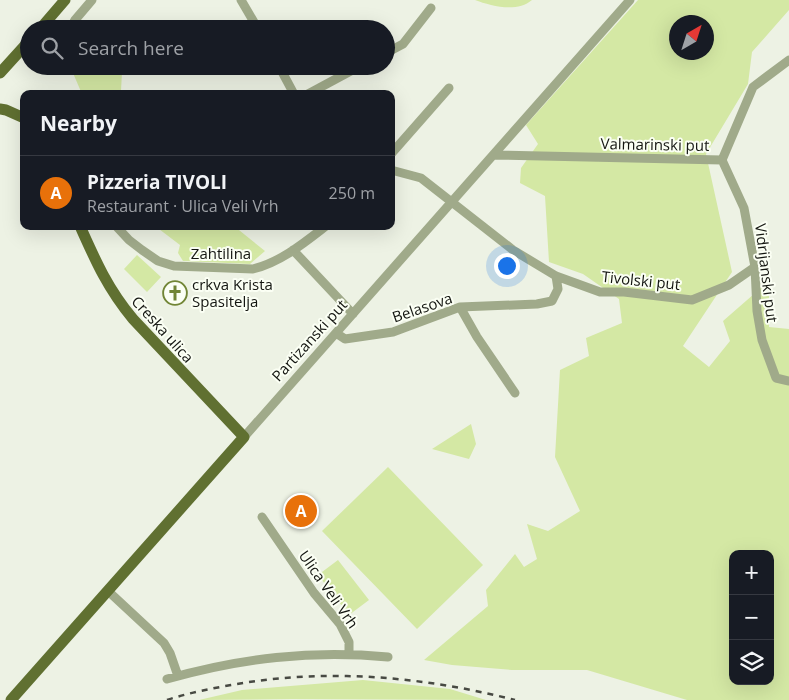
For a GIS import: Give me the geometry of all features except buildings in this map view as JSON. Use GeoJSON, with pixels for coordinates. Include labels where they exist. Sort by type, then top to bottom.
{"type":"FeatureCollection","features":[{"type":"Feature","properties":{"kind":"main road"},"geometry":{"type":"LineString","coordinates":[[48,20],[65,0]]}},
{"type":"Feature","properties":{"kind":"main road"},"geometry":{"type":"LineString","coordinates":[[0,73],[20,51]]}},
{"type":"Feature","properties":{"kind":"main road"},"geometry":{"type":"LineString","coordinates":[[0,109],[20,116]]}},
{"type":"Feature","properties":{"kind":"main road","name":"Creska ulica"},"geometry":{"type":"LineString","coordinates":[[82,230],[116,299],[244,437]]}},
{"type":"Feature","properties":{"kind":"main road","name":"Partizanski put"},"geometry":{"type":"LineString","coordinates":[[11,700],[244,437]]}},
{"type":"Feature","properties":{"kind":"street"},"geometry":{"type":"LineString","coordinates":[[77,20],[92,0]]}},
{"type":"Feature","properties":{"kind":"street"},"geometry":{"type":"LineString","coordinates":[[241,0],[253,20]]}},
{"type":"Feature","properties":{"kind":"street","name":"Partizanski put"},"geometry":{"type":"LineString","coordinates":[[244,437],[630,0]]}},
{"type":"Feature","properties":{"kind":"street"},"geometry":{"type":"LineString","coordinates":[[395,48],[403,44],[431,8]]}},
{"type":"Feature","properties":{"kind":"street","name":"Valmarinski put"},"geometry":{"type":"LineString","coordinates":[[493,155],[722,160],[753,87],[789,60]]}},
{"type":"Feature","properties":{"kind":"street"},"geometry":{"type":"LineString","coordinates":[[284,75],[292,90]]}},
{"type":"Feature","properties":{"kind":"street"},"geometry":{"type":"LineString","coordinates":[[315,90],[343,75]]}},
{"type":"Feature","properties":{"kind":"street"},"geometry":{"type":"LineString","coordinates":[[395,149],[449,88]]}},
{"type":"Feature","properties":{"kind":"street","name":"Vidrijanski put"},"geometry":{"type":"LineString","coordinates":[[722,160],[744,208],[755,267],[757,312],[762,340],[776,378],[789,381]]}},
{"type":"Feature","properties":{"kind":"street","name":"Tivolski put"},"geometry":{"type":"LineString","coordinates":[[395,171],[421,178],[513,250],[556,276],[600,292],[624,292],[692,300],[729,285],[755,267]]}},
{"type":"Feature","properties":{"kind":"street"},"geometry":{"type":"LineString","coordinates":[[395,176],[401,172]]}},
{"type":"Feature","properties":{"kind":"street","name":"Zahtilina"},"geometry":{"type":"LineString","coordinates":[[120,230],[129,240],[158,261],[174,266],[253,268],[265,266],[293,250],[320,230]]}},
{"type":"Feature","properties":{"kind":"street"},"geometry":{"type":"LineString","coordinates":[[293,250],[353,314]]}},
{"type":"Feature","properties":{"kind":"street","name":"Belasova"},"geometry":{"type":"LineString","coordinates":[[336,333],[345,339],[393,332],[460,307],[537,304],[552,301],[558,289],[556,276]]}},
{"type":"Feature","properties":{"kind":"street"},"geometry":{"type":"LineString","coordinates":[[460,307],[476,337],[515,393]]}},
{"type":"Feature","properties":{"kind":"street","name":"Ulica Veli Vrh"},"geometry":{"type":"LineString","coordinates":[[262,517],[314,593],[343,628],[349,642],[349,654]]}},
{"type":"Feature","properties":{"kind":"street"},"geometry":{"type":"LineString","coordinates":[[108,591],[164,642],[178,676]]}},
{"type":"Feature","properties":{"kind":"street"},"geometry":{"type":"LineString","coordinates":[[167,679],[232,663],[269,658],[349,654],[388,657]]}},
{"type":"Feature","properties":{"kind":"green space"},"geometry":{"type":"Polygon","coordinates":[[[475,0],[532,0],[519,6],[504,7],[475,0]]]}},
{"type":"Feature","properties":{"kind":"green space"},"geometry":{"type":"Polygon","coordinates":[[[638,0],[789,0],[789,10],[752,52],[748,84],[706,154],[732,272],[683,346],[709,367],[730,341],[723,321],[769,281],[769,327],[789,329],[789,700],[687,700],[587,670],[512,670],[452,665],[424,660],[488,606],[486,590],[515,554],[524,567],[537,559],[527,524],[548,531],[580,511],[555,457],[560,370],[589,356],[586,338],[622,323],[619,299],[583,274],[549,262],[545,196],[520,183],[521,168],[538,144],[526,125],[638,0]]]}},
{"type":"Feature","properties":{"kind":"green space"},"geometry":{"type":"Polygon","coordinates":[[[74,75],[122,75],[121,90],[80,90],[74,75]]]}},
{"type":"Feature","properties":{"kind":"green space"},"geometry":{"type":"Polygon","coordinates":[[[160,230],[239,230],[265,251],[250,264],[183,261],[178,253],[180,245],[160,230]]]}},
{"type":"Feature","properties":{"kind":"green space"},"geometry":{"type":"Polygon","coordinates":[[[137,255],[161,277],[147,292],[124,269],[137,255]]]}},
{"type":"Feature","properties":{"kind":"green space"},"geometry":{"type":"Polygon","coordinates":[[[471,424],[476,444],[469,459],[432,449],[471,424]]]}},
{"type":"Feature","properties":{"kind":"green space"},"geometry":{"type":"Polygon","coordinates":[[[388,467],[483,565],[417,629],[322,531],[388,467]]]}},
{"type":"Feature","properties":{"kind":"green space"},"geometry":{"type":"Polygon","coordinates":[[[338,560],[369,600],[349,615],[318,575],[338,560]]]}},
{"type":"Feature","properties":{"kind":"green space"},"geometry":{"type":"Polygon","coordinates":[[[363,680],[450,689],[486,700],[199,700],[242,690],[363,680]]]}},
{"type":"Feature","properties":{"kind":"railway"},"geometry":{"type":"LineString","coordinates":[[167,700],[231,685],[302,677],[338,676],[409,680],[444,685],[515,700]]}},
{"type":"Feature","properties":{"kind":"place","name":"crkva Krista Spasitelja"},"geometry":{"type":"Point","coordinates":[175,293]}},
{"type":"Feature","properties":{"kind":"place","name":"Pizzeria TIVOLI"},"geometry":{"type":"Point","coordinates":[301,511]}}]}
